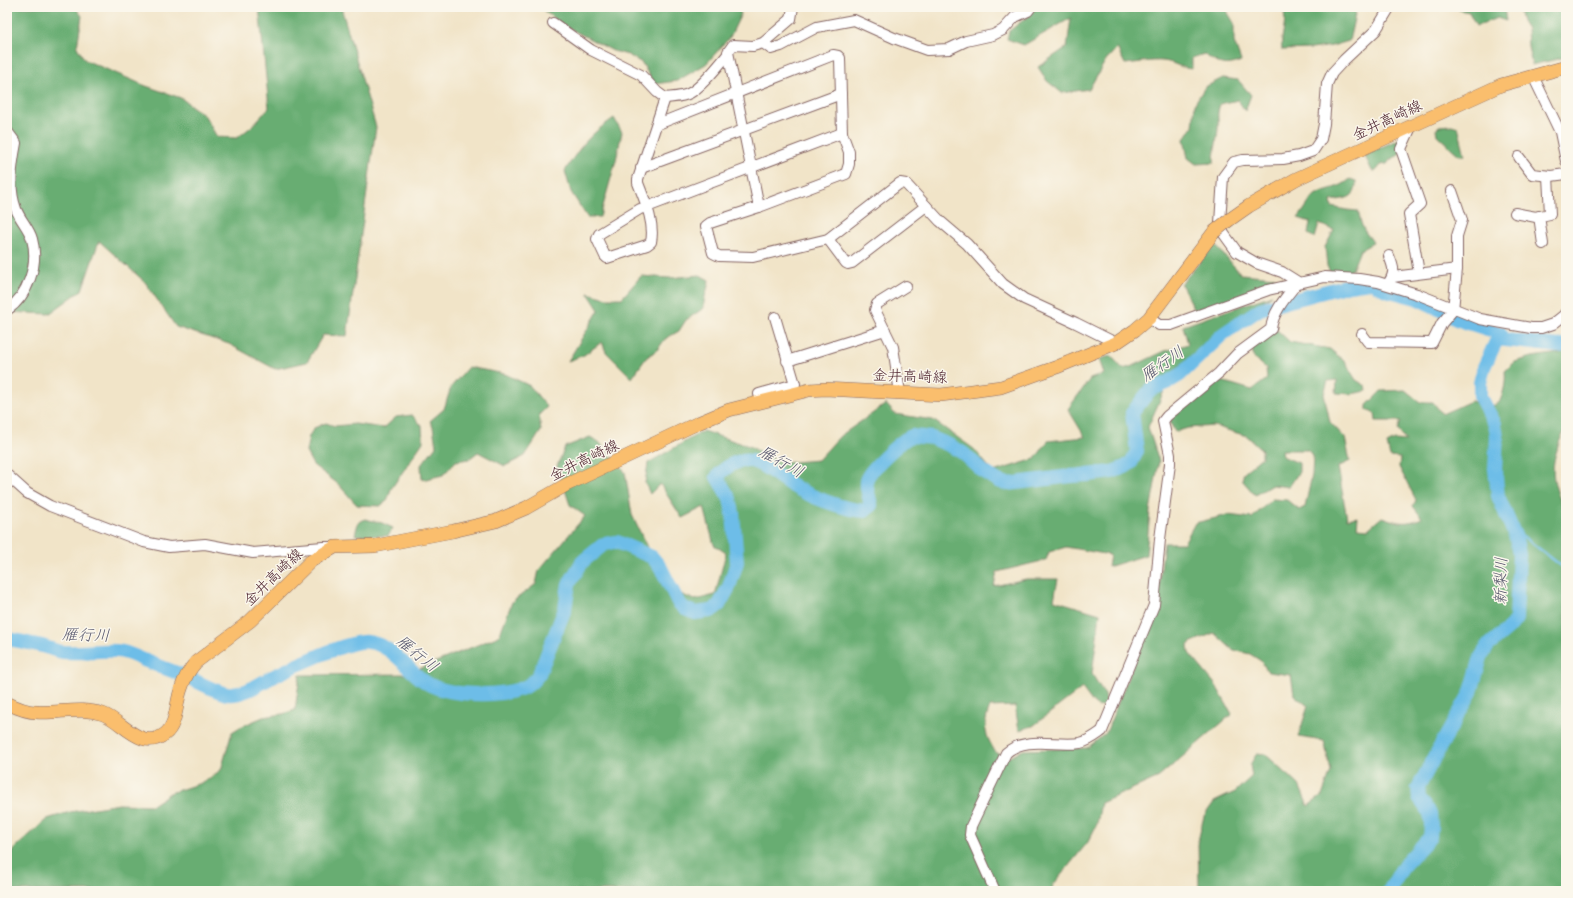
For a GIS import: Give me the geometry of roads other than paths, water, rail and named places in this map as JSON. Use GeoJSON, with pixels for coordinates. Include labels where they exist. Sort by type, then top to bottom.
{"type":"FeatureCollection","features":[{"type":"Feature","properties":{"kind":"main road","name":"金井高崎線"},"geometry":{"type":"LineString","coordinates":[[7,704],[22,710],[36,712],[81,709],[94,711],[105,714],[114,719],[135,736],[145,740],[165,735],[173,722],[180,690],[189,670],[204,655],[250,621],[311,561],[335,547],[375,546],[496,521],[526,508],[566,485],[698,423],[729,410],[796,392],[825,388],[942,395],[1001,387],[1058,367],[1116,343],[1135,330],[1149,318],[1214,232],[1259,200],[1296,179],[1501,85],[1566,68]]}},
{"type":"Feature","properties":{"kind":"street"},"geometry":{"type":"LineString","coordinates":[[553,23],[592,50],[641,75],[657,92],[665,98],[680,97],[692,92],[711,74],[728,54],[733,45],[753,46],[763,43],[791,19],[793,7]]}},
{"type":"Feature","properties":{"kind":"street"},"geometry":{"type":"LineString","coordinates":[[763,43],[771,49],[781,46],[817,27],[854,20],[894,38],[927,50],[949,49],[966,41],[993,35],[1003,30],[1015,17],[1028,11],[1031,7]]}},
{"type":"Feature","properties":{"kind":"street"},"geometry":{"type":"LineString","coordinates":[[1298,282],[1282,272],[1256,263],[1237,252],[1224,234],[1220,223],[1223,177],[1234,162],[1299,156],[1313,151],[1321,139],[1328,84],[1332,73],[1376,30],[1390,7]]}},
{"type":"Feature","properties":{"kind":"street"},"geometry":{"type":"LineString","coordinates":[[728,54],[758,207]]}},
{"type":"Feature","properties":{"kind":"street"},"geometry":{"type":"LineString","coordinates":[[658,124],[736,92],[836,55],[840,58],[842,133],[849,152],[849,164],[846,174],[708,224],[707,230],[713,253],[719,256],[753,257],[828,238],[900,183],[906,184],[940,221],[967,244],[986,267],[1008,288],[1024,300],[1076,322],[1116,343]]}},
{"type":"Feature","properties":{"kind":"street"},"geometry":{"type":"LineString","coordinates":[[1533,76],[1560,132],[1566,161]]}},
{"type":"Feature","properties":{"kind":"street"},"geometry":{"type":"LineString","coordinates":[[641,168],[841,94]]}},
{"type":"Feature","properties":{"kind":"street"},"geometry":{"type":"LineString","coordinates":[[665,98],[658,124],[641,168],[638,183],[647,206],[651,224],[651,240],[649,244],[610,258],[605,257],[597,239],[599,234],[640,209],[647,206],[751,168],[842,133]]}},
{"type":"Feature","properties":{"kind":"street"},"geometry":{"type":"LineString","coordinates":[[1411,127],[1401,149],[1420,204],[1409,214],[1419,273]]}},
{"type":"Feature","properties":{"kind":"street"},"geometry":{"type":"LineString","coordinates":[[7,131],[16,143],[11,170],[12,190],[16,209],[28,230],[34,249],[32,273],[16,304],[7,310]]}},
{"type":"Feature","properties":{"kind":"street"},"geometry":{"type":"LineString","coordinates":[[1519,157],[1532,174],[1548,176],[1566,174]]}},
{"type":"Feature","properties":{"kind":"street"},"geometry":{"type":"LineString","coordinates":[[1515,213],[1536,217],[1550,214],[1548,176]]}},
{"type":"Feature","properties":{"kind":"street"},"geometry":{"type":"LineString","coordinates":[[1362,334],[1368,342],[1432,342],[1448,316],[1457,269],[1457,236],[1462,220],[1452,191]]}},
{"type":"Feature","properties":{"kind":"street"},"geometry":{"type":"LineString","coordinates":[[828,238],[846,263],[852,263],[926,206]]}},
{"type":"Feature","properties":{"kind":"street"},"geometry":{"type":"LineString","coordinates":[[1539,216],[1543,244]]}},
{"type":"Feature","properties":{"kind":"street"},"geometry":{"type":"LineString","coordinates":[[1389,256],[1394,269],[1390,281]]}},
{"type":"Feature","properties":{"kind":"street"},"geometry":{"type":"LineString","coordinates":[[1149,318],[1159,325],[1171,325],[1268,290],[1325,277],[1390,281],[1419,273],[1457,269]]}},
{"type":"Feature","properties":{"kind":"street"},"geometry":{"type":"LineString","coordinates":[[1390,281],[1417,294],[1448,316],[1541,328],[1553,324],[1566,312]]}},
{"type":"Feature","properties":{"kind":"street"},"geometry":{"type":"LineString","coordinates":[[995,891],[970,835],[971,826],[1004,758],[1011,749],[1017,746],[1026,744],[1080,743],[1094,738],[1102,731],[1154,605],[1160,539],[1170,464],[1170,455],[1163,421],[1219,373],[1237,354],[1272,329],[1272,321],[1284,300],[1298,282]]}},
{"type":"Feature","properties":{"kind":"street"},"geometry":{"type":"LineString","coordinates":[[900,393],[893,347],[875,310],[875,307],[877,304],[906,286]]}},
{"type":"Feature","properties":{"kind":"street"},"geometry":{"type":"LineString","coordinates":[[760,401],[759,394],[795,384],[787,361],[776,317]]}},
{"type":"Feature","properties":{"kind":"street"},"geometry":{"type":"LineString","coordinates":[[787,361],[885,330]]}},
{"type":"Feature","properties":{"kind":"street"},"geometry":{"type":"LineString","coordinates":[[7,475],[27,493],[50,506],[144,542],[169,546],[205,544],[253,553],[335,547]]}},
{"type":"Feature","properties":{"kind":"waterway","name":"雁行川"},"geometry":{"type":"LineString","coordinates":[[7,639],[63,652],[123,652],[227,694],[239,693],[251,689],[292,667],[335,649],[360,642],[368,642],[377,644],[392,652],[417,676],[434,686],[460,693],[504,693],[527,686],[539,674],[565,609],[569,584],[582,562],[604,544],[617,542],[652,557],[661,568],[678,602],[685,609],[695,613],[711,611],[719,605],[729,587],[737,562],[733,513],[730,499],[717,477],[723,470],[736,462],[746,460],[751,461],[766,467],[796,488],[815,497],[835,505],[865,511],[871,505],[866,481],[868,476],[886,456],[907,438],[912,436],[932,438],[949,445],[963,453],[984,472],[998,481],[1008,484],[1112,472],[1131,463],[1137,451],[1132,413],[1150,390],[1167,383],[1180,375],[1223,334],[1260,309],[1349,285],[1370,282],[1386,290],[1416,298],[1456,319],[1500,333]]}},
{"type":"Feature","properties":{"kind":"waterway","name":"雁行川"},"geometry":{"type":"LineString","coordinates":[[1500,333],[1497,339],[1559,346],[1566,345]]}},
{"type":"Feature","properties":{"kind":"waterway","name":"新梨川"},"geometry":{"type":"LineString","coordinates":[[1389,891],[1404,865],[1430,837],[1430,813],[1419,798],[1418,788],[1471,692],[1481,657],[1488,646],[1509,628],[1516,619],[1519,555],[1516,538],[1498,496],[1495,469],[1497,436],[1495,424],[1480,397],[1480,383],[1484,367],[1500,333]]}},
{"type":"Feature","properties":{"kind":"waterway"},"geometry":{"type":"LineString","coordinates":[[1511,527],[1559,564],[1566,572]]}}]}
